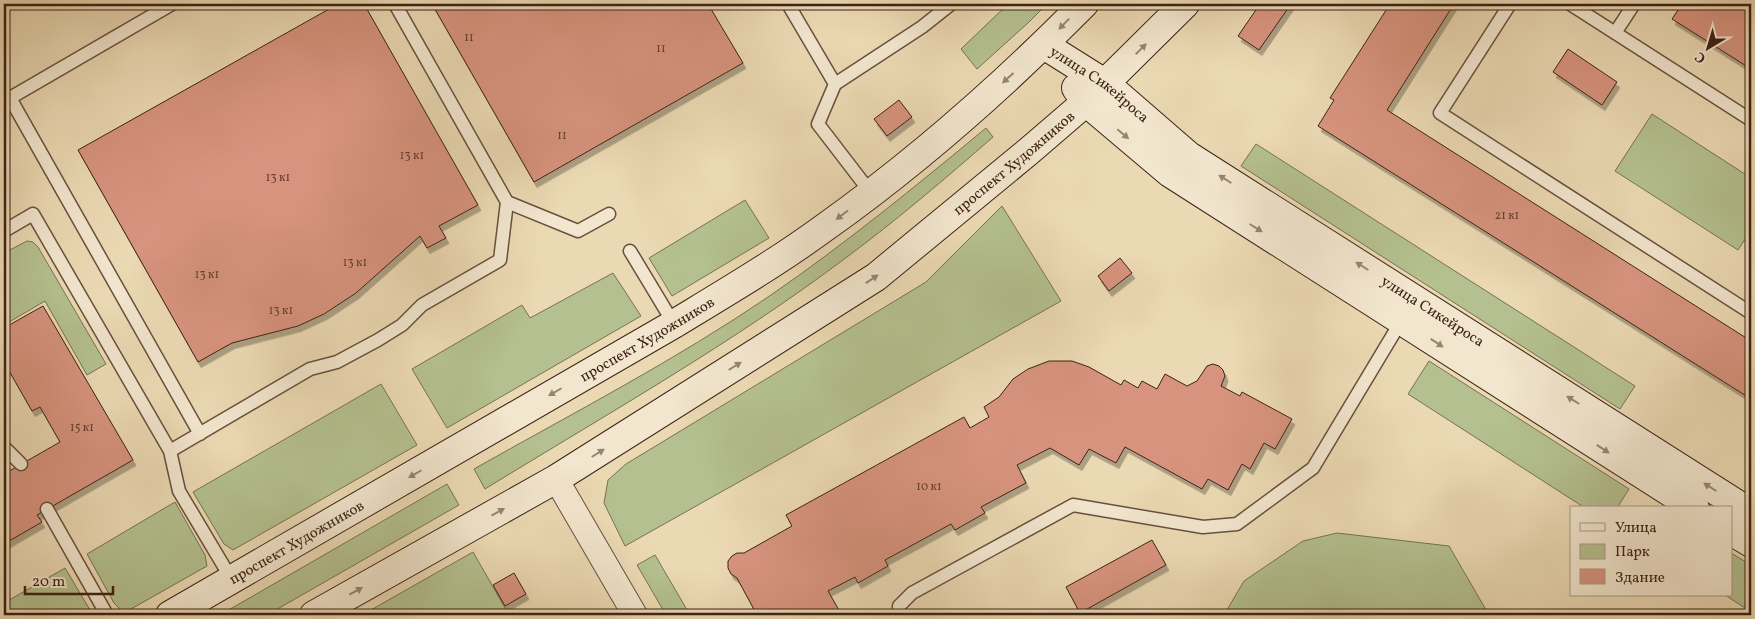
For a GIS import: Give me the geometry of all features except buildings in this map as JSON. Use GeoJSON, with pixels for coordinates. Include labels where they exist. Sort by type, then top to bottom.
{"type":"FeatureCollection","features":[{"type":"Feature","properties":{"kind":"street","name":"проспект Художников"},"geometry":{"type":"LineString","coordinates":[[170,615],[674,324],[755,275],[824,229],[872,193],[984,99],[1044,45],[1084,4]]}},
{"type":"Feature","properties":{"kind":"street","name":"проспект Художников"},"geometry":{"type":"LineString","coordinates":[[314,615],[556,479],[876,277],[1022,158],[1086,102],[1185,4]]}},
{"type":"Feature","properties":{"kind":"street","name":"улица Сикейроса"},"geometry":{"type":"LineString","coordinates":[[1044,45],[1106,84],[1189,156],[1408,310],[1668,476],[1751,513]]}},
{"type":"Feature","properties":{"kind":"street","name":"улица Сикейроса"},"geometry":{"type":"LineString","coordinates":[[1044,45],[1086,102],[1170,173],[1408,310]]}},
{"type":"Feature","properties":{"kind":"street","name":"улица Сикейроса"},"geometry":{"type":"LineString","coordinates":[[1668,476],[1693,506]]}},
{"type":"Feature","properties":{"kind":"street"},"geometry":{"type":"LineString","coordinates":[[556,479],[635,615]]}},
{"type":"Feature","properties":{"kind":"street"},"geometry":{"type":"LineString","coordinates":[[1732,532],[1751,544]]}},
{"type":"Feature","properties":{"kind":"lane"},"geometry":{"type":"LineString","coordinates":[[172,4],[10,98],[200,434]]}},
{"type":"Feature","properties":{"kind":"lane"},"geometry":{"type":"LineString","coordinates":[[170,451],[310,369],[337,362],[378,340],[402,325],[422,305],[500,260],[507,202],[395,4]]}},
{"type":"Feature","properties":{"kind":"lane"},"geometry":{"type":"LineString","coordinates":[[788,4],[835,84]]}},
{"type":"Feature","properties":{"kind":"lane"},"geometry":{"type":"LineString","coordinates":[[872,193],[818,124],[835,84],[922,27],[952,4]]}},
{"type":"Feature","properties":{"kind":"lane"},"geometry":{"type":"LineString","coordinates":[[1510,4],[1440,113],[1751,313]]}},
{"type":"Feature","properties":{"kind":"lane"},"geometry":{"type":"LineString","coordinates":[[1570,4],[1751,120]]}},
{"type":"Feature","properties":{"kind":"lane"},"geometry":{"type":"LineString","coordinates":[[1615,33],[1634,4]]}},
{"type":"Feature","properties":{"kind":"lane"},"geometry":{"type":"LineString","coordinates":[[507,202],[578,231],[609,214]]}},
{"type":"Feature","properties":{"kind":"lane"},"geometry":{"type":"LineString","coordinates":[[4,231],[33,214],[170,451],[179,490],[232,580]]}},
{"type":"Feature","properties":{"kind":"lane"},"geometry":{"type":"LineString","coordinates":[[630,252],[674,324]]}},
{"type":"Feature","properties":{"kind":"lane"},"geometry":{"type":"LineString","coordinates":[[900,615],[899,606],[912,594],[1072,505],[1203,527],[1237,524],[1313,468],[1408,310]]}},
{"type":"Feature","properties":{"kind":"lane"},"geometry":{"type":"LineString","coordinates":[[4,447],[21,464]]}},
{"type":"Feature","properties":{"kind":"lane"},"geometry":{"type":"LineString","coordinates":[[47,509],[107,615]]}},
{"type":"Feature","properties":{"kind":"green space"},"geometry":{"type":"Polygon","coordinates":[[[1008,4],[1047,4],[977,69],[961,49],[1008,4]]]}},
{"type":"Feature","properties":{"kind":"green space"},"geometry":{"type":"Polygon","coordinates":[[[1652,114],[1751,178],[1751,230],[1738,250],[1615,171],[1652,114]]]}},
{"type":"Feature","properties":{"kind":"green space"},"geometry":{"type":"Polygon","coordinates":[[[986,128],[993,137],[885,228],[804,289],[669,377],[485,489],[474,469],[661,364],[735,319],[799,276],[853,235],[986,128]]]}},
{"type":"Feature","properties":{"kind":"green space"},"geometry":{"type":"Polygon","coordinates":[[[1256,144],[1635,386],[1620,409],[1241,166],[1256,144]]]}},
{"type":"Feature","properties":{"kind":"green space"},"geometry":{"type":"Polygon","coordinates":[[[745,200],[769,238],[672,296],[649,258],[745,200]]]}},
{"type":"Feature","properties":{"kind":"green space"},"geometry":{"type":"Polygon","coordinates":[[[1002,206],[1061,301],[625,546],[604,503],[608,480],[626,464],[926,282],[1002,206]]]}},
{"type":"Feature","properties":{"kind":"green space"},"geometry":{"type":"Polygon","coordinates":[[[27,241],[33,242],[38,247],[106,364],[87,375],[45,301],[4,325],[4,253],[27,241]]]}},
{"type":"Feature","properties":{"kind":"green space"},"geometry":{"type":"Polygon","coordinates":[[[613,273],[641,316],[447,428],[412,369],[522,305],[530,318],[613,273]]]}},
{"type":"Feature","properties":{"kind":"green space"},"geometry":{"type":"Polygon","coordinates":[[[1429,361],[1629,489],[1618,506],[1582,506],[1408,394],[1429,361]]]}},
{"type":"Feature","properties":{"kind":"green space"},"geometry":{"type":"Polygon","coordinates":[[[381,384],[417,445],[233,550],[224,544],[193,492],[381,384]]]}},
{"type":"Feature","properties":{"kind":"green space"},"geometry":{"type":"Polygon","coordinates":[[[447,484],[459,505],[267,615],[220,615],[447,484]]]}},
{"type":"Feature","properties":{"kind":"green space"},"geometry":{"type":"Polygon","coordinates":[[[175,502],[205,555],[207,566],[124,613],[114,603],[87,554],[175,502]]]}},
{"type":"Feature","properties":{"kind":"green space"},"geometry":{"type":"Polygon","coordinates":[[[1337,533],[1449,546],[1489,615],[1224,615],[1244,581],[1303,541],[1337,533]]]}},
{"type":"Feature","properties":{"kind":"green space"},"geometry":{"type":"Polygon","coordinates":[[[473,552],[508,613],[504,615],[362,615],[473,552]]]}},
{"type":"Feature","properties":{"kind":"green space"},"geometry":{"type":"Polygon","coordinates":[[[1732,554],[1751,565],[1751,612],[1727,596],[1732,596],[1732,554]]]}},
{"type":"Feature","properties":{"kind":"green space"},"geometry":{"type":"Polygon","coordinates":[[[655,555],[690,615],[666,615],[637,565],[655,555]]]}},
{"type":"Feature","properties":{"kind":"green space"},"geometry":{"type":"Polygon","coordinates":[[[65,568],[93,615],[4,615],[4,603],[65,568]]]}}]}
